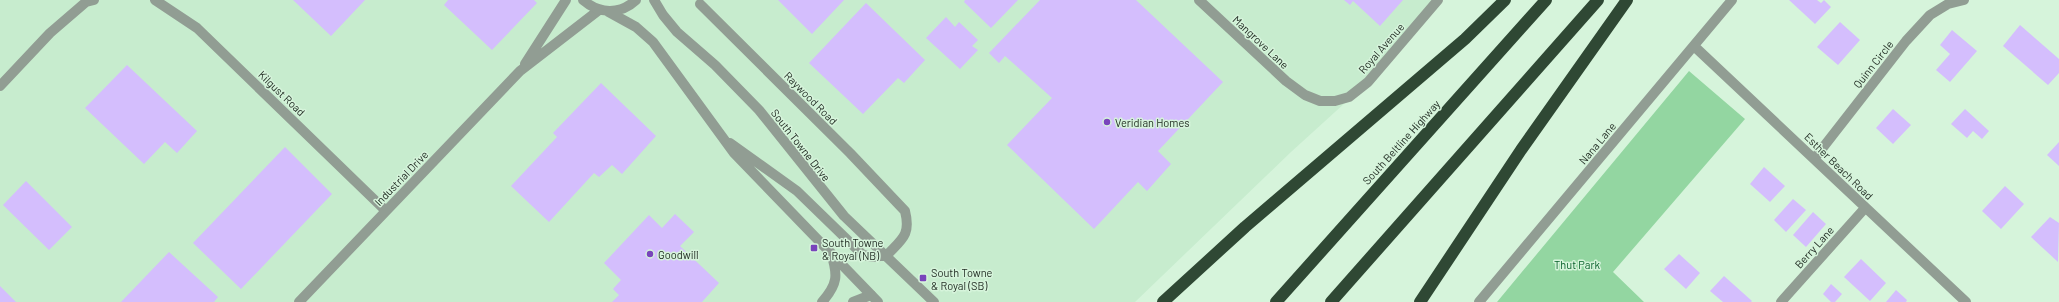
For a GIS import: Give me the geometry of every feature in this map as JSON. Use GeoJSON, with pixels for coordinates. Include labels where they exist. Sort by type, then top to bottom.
{"type":"FeatureCollection","features":[{"type":"Feature","properties":{"kind":"highway"},"geometry":{"type":"LineString","coordinates":[[1163,302],[1245,227],[1465,39],[1505,0]]}},
{"type":"Feature","properties":{"kind":"highway","name":"South Beltline Highway"},"geometry":{"type":"LineString","coordinates":[[1276,302],[1546,0]]}},
{"type":"Feature","properties":{"kind":"highway"},"geometry":{"type":"LineString","coordinates":[[1331,302],[1598,0]]}},
{"type":"Feature","properties":{"kind":"highway"},"geometry":{"type":"LineString","coordinates":[[1420,302],[1521,150],[1628,0]]}},
{"type":"Feature","properties":{"kind":"street"},"geometry":{"type":"LineString","coordinates":[[0,86],[50,33],[86,2],[94,0]]}},
{"type":"Feature","properties":{"kind":"street","name":"Kilgust Road"},"geometry":{"type":"LineString","coordinates":[[155,0],[197,28],[386,211]]}},
{"type":"Feature","properties":{"kind":"street","name":"Industrial Drive"},"geometry":{"type":"LineString","coordinates":[[520,71],[566,0]]}},
{"type":"Feature","properties":{"kind":"street"},"geometry":{"type":"LineString","coordinates":[[583,0],[636,27],[653,42],[734,153],[874,298]]}},
{"type":"Feature","properties":{"kind":"street"},"geometry":{"type":"LineString","coordinates":[[603,11],[619,10],[630,6],[636,0]]}},
{"type":"Feature","properties":{"kind":"street","name":"South Towne Drive"},"geometry":{"type":"LineString","coordinates":[[654,0],[663,16],[677,32],[715,65],[758,110],[844,216],[887,255],[934,302]]}},
{"type":"Feature","properties":{"kind":"street","name":"Mangrove Lane"},"geometry":{"type":"LineString","coordinates":[[1199,0],[1286,81],[1310,97]]}},
{"type":"Feature","properties":{"kind":"street","name":"Royal Avenue"},"geometry":{"type":"LineString","coordinates":[[1310,97],[1320,101],[1335,101],[1349,97],[1368,82],[1438,0]]}},
{"type":"Feature","properties":{"kind":"street","name":"Nana Lane"},"geometry":{"type":"LineString","coordinates":[[1479,302],[1695,47],[1732,0]]}},
{"type":"Feature","properties":{"kind":"street","name":"Quinn Circle"},"geometry":{"type":"LineString","coordinates":[[1814,159],[1906,41],[1930,15],[1948,4],[1964,0]]}},
{"type":"Feature","properties":{"kind":"street","name":"Raywood Road"},"geometry":{"type":"LineString","coordinates":[[700,4],[850,153],[905,211],[908,224],[905,236],[887,255]]}},
{"type":"Feature","properties":{"kind":"street","name":"Industrial Drive"},"geometry":{"type":"LineString","coordinates":[[299,302],[520,71],[562,36],[603,11]]}},
{"type":"Feature","properties":{"kind":"street","name":"Esther Beach Road"},"geometry":{"type":"LineString","coordinates":[[1695,47],[1966,302]]}},
{"type":"Feature","properties":{"kind":"street"},"geometry":{"type":"LineString","coordinates":[[722,137],[797,191],[863,255],[873,257],[887,255]]}},
{"type":"Feature","properties":{"kind":"street","name":"Berry Lane"},"geometry":{"type":"LineString","coordinates":[[1781,302],[1865,208]]}},
{"type":"Feature","properties":{"kind":"street"},"geometry":{"type":"LineString","coordinates":[[822,302],[830,294],[836,281],[831,253]]}},
{"type":"Feature","properties":{"kind":"street"},"geometry":{"type":"LineString","coordinates":[[854,302],[874,298]]}},
{"type":"Feature","properties":{"kind":"shaded area"},"geometry":{"type":"Polygon","coordinates":[[[0,0],[1438,0],[1368,82],[1291,152],[1135,302],[0,302],[0,0]]]}},
{"type":"Feature","properties":{"kind":"green space","name":"Thut Park"},"geometry":{"type":"Polygon","coordinates":[[[1689,71],[1745,119],[1613,272],[1644,302],[1497,302],[1689,71]]]}},
{"type":"Feature","properties":{"kind":"building"},"geometry":{"type":"Polygon","coordinates":[[[293,0],[365,0],[331,36],[293,0]]]}},
{"type":"Feature","properties":{"kind":"building"},"geometry":{"type":"Polygon","coordinates":[[[448,0],[534,0],[537,3],[492,50],[444,5],[448,0]]]}},
{"type":"Feature","properties":{"kind":"building"},"geometry":{"type":"Polygon","coordinates":[[[778,0],[844,0],[812,34],[778,0]]]}},
{"type":"Feature","properties":{"kind":"building"},"geometry":{"type":"Polygon","coordinates":[[[965,0],[1018,0],[991,28],[964,2],[965,0]]]}},
{"type":"Feature","properties":{"kind":"building","name":"Veridian Homes"},"geometry":{"type":"Polygon","coordinates":[[[1040,0],[1136,0],[1223,82],[1158,151],[1171,164],[1147,191],[1138,182],[1094,229],[1007,145],[1052,98],[1005,56],[999,63],[989,53],[1040,0]]]}},
{"type":"Feature","properties":{"kind":"building"},"geometry":{"type":"Polygon","coordinates":[[[1344,0],[1403,0],[1380,26],[1353,1],[1350,5],[1344,0]]]}},
{"type":"Feature","properties":{"kind":"building"},"geometry":{"type":"Polygon","coordinates":[[[1789,0],[1817,0],[1821,3],[1824,0],[1831,7],[1815,24],[1789,0]]]}},
{"type":"Feature","properties":{"kind":"building"},"geometry":{"type":"Polygon","coordinates":[[[866,3],[925,60],[904,83],[898,78],[863,114],[809,63],[866,3]]]}},
{"type":"Feature","properties":{"kind":"building"},"geometry":{"type":"Polygon","coordinates":[[[946,17],[955,27],[959,22],[978,40],[972,46],[978,50],[960,69],[926,38],[946,17]]]}},
{"type":"Feature","properties":{"kind":"building"},"geometry":{"type":"Polygon","coordinates":[[[1840,22],[1860,40],[1838,65],[1817,47],[1840,22]]]}},
{"type":"Feature","properties":{"kind":"building"},"geometry":{"type":"Polygon","coordinates":[[[2020,25],[2059,59],[2059,73],[2048,85],[2003,46],[2020,25]]]}},
{"type":"Feature","properties":{"kind":"building"},"geometry":{"type":"Polygon","coordinates":[[[1952,30],[1977,51],[1950,82],[1936,70],[1950,54],[1940,45],[1952,30]]]}},
{"type":"Feature","properties":{"kind":"building"},"geometry":{"type":"Polygon","coordinates":[[[127,65],[197,131],[177,153],[165,142],[144,164],[85,108],[127,65]]]}},
{"type":"Feature","properties":{"kind":"building"},"geometry":{"type":"Polygon","coordinates":[[[601,83],[656,136],[622,174],[612,165],[599,177],[594,173],[549,222],[511,186],[557,137],[553,133],[601,83]]]}},
{"type":"Feature","properties":{"kind":"building"},"geometry":{"type":"Polygon","coordinates":[[[1893,109],[1911,125],[1893,144],[1876,128],[1893,109]]]}},
{"type":"Feature","properties":{"kind":"building"},"geometry":{"type":"Polygon","coordinates":[[[1965,109],[1989,131],[1982,139],[1973,131],[1967,138],[1951,124],[1965,109]]]}},
{"type":"Feature","properties":{"kind":"building"},"geometry":{"type":"Polygon","coordinates":[[[2059,142],[2059,166],[2047,155],[2059,142]]]}},
{"type":"Feature","properties":{"kind":"building"},"geometry":{"type":"Polygon","coordinates":[[[285,147],[332,194],[241,289],[193,243],[285,147]]]}},
{"type":"Feature","properties":{"kind":"building"},"geometry":{"type":"Polygon","coordinates":[[[1764,167],[1785,186],[1770,202],[1750,184],[1764,167]]]}},
{"type":"Feature","properties":{"kind":"building"},"geometry":{"type":"Polygon","coordinates":[[[26,181],[72,227],[49,250],[3,205],[26,181]]]}},
{"type":"Feature","properties":{"kind":"building"},"geometry":{"type":"Polygon","coordinates":[[[2005,186],[2024,204],[2001,229],[1982,211],[2005,186]]]}},
{"type":"Feature","properties":{"kind":"building"},"geometry":{"type":"Polygon","coordinates":[[[1793,199],[1806,210],[1786,232],[1774,220],[1793,199]]]}},
{"type":"Feature","properties":{"kind":"building"},"geometry":{"type":"Polygon","coordinates":[[[1813,212],[1826,224],[1806,247],[1793,235],[1813,212]]]}},
{"type":"Feature","properties":{"kind":"building","name":"Goodwill"},"geometry":{"type":"Polygon","coordinates":[[[675,214],[694,232],[680,246],[719,283],[702,302],[612,302],[619,295],[613,289],[621,280],[604,263],[649,215],[662,228],[675,214]]]}},
{"type":"Feature","properties":{"kind":"building"},"geometry":{"type":"Polygon","coordinates":[[[2050,217],[2059,223],[2058,262],[2031,237],[2050,217]]]}},
{"type":"Feature","properties":{"kind":"building"},"geometry":{"type":"Polygon","coordinates":[[[169,252],[218,297],[214,302],[121,302],[169,252]]]}},
{"type":"Feature","properties":{"kind":"building"},"geometry":{"type":"Polygon","coordinates":[[[1679,254],[1700,273],[1686,289],[1664,269],[1679,254]]]}},
{"type":"Feature","properties":{"kind":"building"},"geometry":{"type":"Polygon","coordinates":[[[1861,259],[1886,283],[1870,301],[1844,277],[1861,259]]]}},
{"type":"Feature","properties":{"kind":"building"},"geometry":{"type":"Polygon","coordinates":[[[1724,276],[1752,301],[1723,302],[1710,291],[1724,276]]]}},
{"type":"Feature","properties":{"kind":"building"},"geometry":{"type":"Polygon","coordinates":[[[1831,284],[1842,294],[1835,302],[1831,302],[1823,294],[1831,284]]]}},
{"type":"Feature","properties":{"kind":"building"},"geometry":{"type":"Polygon","coordinates":[[[0,286],[16,302],[0,302],[0,286]]]}},
{"type":"Feature","properties":{"kind":"building"},"geometry":{"type":"Polygon","coordinates":[[[1896,290],[1907,300],[1906,302],[1886,302],[1896,290]]]}},
{"type":"Feature","properties":{"kind":"place","name":"Veridian Homes"},"geometry":{"type":"Point","coordinates":[1107,122]}},
{"type":"Feature","properties":{"kind":"place","name":"South Towne & Royal (NB)"},"geometry":{"type":"Point","coordinates":[814,248]}},
{"type":"Feature","properties":{"kind":"place","name":"Goodwill"},"geometry":{"type":"Point","coordinates":[650,254]}},
{"type":"Feature","properties":{"kind":"place","name":"South Towne & Royal (SB)"},"geometry":{"type":"Point","coordinates":[923,278]}}]}
